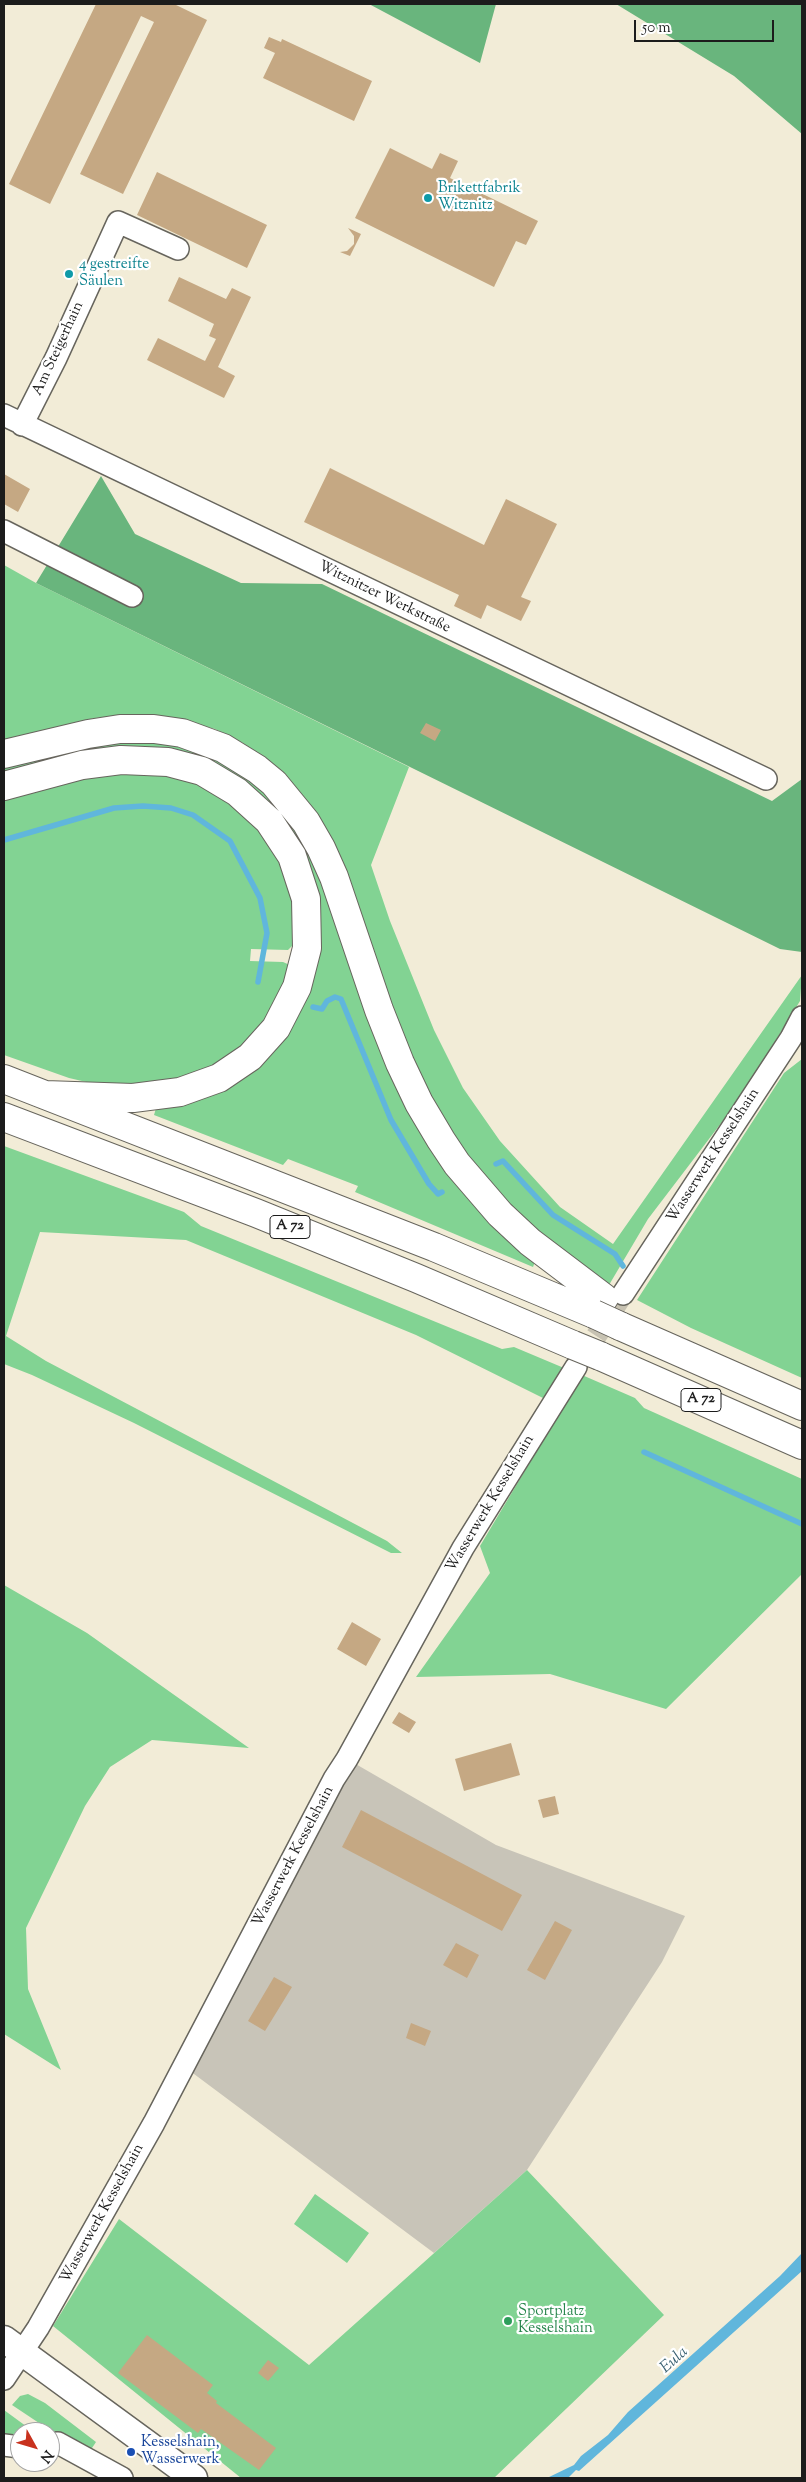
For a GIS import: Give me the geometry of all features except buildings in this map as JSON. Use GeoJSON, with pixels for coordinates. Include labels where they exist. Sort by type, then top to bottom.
{"type":"FeatureCollection","features":[{"type":"Feature","properties":{"kind":"highway"},"geometry":{"type":"LineString","coordinates":[[4,754],[120,729],[154,729],[182,733],[223,748],[274,782],[306,822],[334,876],[379,1010],[396,1054],[419,1103],[440,1140],[462,1170],[500,1214],[530,1242],[614,1309]]}},
{"type":"Feature","properties":{"kind":"highway"},"geometry":{"type":"LineString","coordinates":[[4,786],[82,766],[121,760],[168,762],[202,771],[238,792],[269,821],[292,856],[306,899],[307,948],[297,987],[276,1028],[250,1056],[219,1078],[180,1092],[133,1098],[45,1095]]}},
{"type":"Feature","properties":{"kind":"highway","name":"A 72"},"geometry":{"type":"LineString","coordinates":[[4,1080],[434,1248],[614,1309],[703,1360],[802,1406]]}},
{"type":"Feature","properties":{"kind":"highway","name":"A 72"},"geometry":{"type":"LineString","coordinates":[[4,1117],[274,1220],[416,1278],[583,1356],[802,1445]]}},
{"type":"Feature","properties":{"kind":"main road"},"geometry":{"type":"LineString","coordinates":[[13,2346],[194,2478]]}},
{"type":"Feature","properties":{"kind":"street","name":"Am Steigerhain"},"geometry":{"type":"LineString","coordinates":[[13,420],[56,358],[118,222],[178,249]]}},
{"type":"Feature","properties":{"kind":"street","name":"Witznitzer Werkstraße"},"geometry":{"type":"LineString","coordinates":[[13,420],[766,779]]}},
{"type":"Feature","properties":{"kind":"street"},"geometry":{"type":"LineString","coordinates":[[4,531],[132,596]]}},
{"type":"Feature","properties":{"kind":"street","name":"Wasserwerk Kesselshain"},"geometry":{"type":"LineString","coordinates":[[614,1309],[791,1038],[802,1017]]}},
{"type":"Feature","properties":{"kind":"street","name":"Wasserwerk Kesselshain"},"geometry":{"type":"LineString","coordinates":[[4,2380],[13,2346],[154,2123],[334,1780],[348,1759],[463,1548],[583,1356]]}},
{"type":"Feature","properties":{"kind":"street"},"geometry":{"type":"LineString","coordinates":[[60,2444],[122,2478]]}},
{"type":"Feature","properties":{"kind":"shaded area"},"geometry":{"type":"Polygon","coordinates":[[[347,1759],[496,1845],[685,1916],[662,1962],[527,2170],[434,2253],[190,2071],[334,1802],[347,1759]]]}},
{"type":"Feature","properties":{"kind":"green space"},"geometry":{"type":"Polygon","coordinates":[[[369,4],[496,4],[480,63],[369,4]]]}},
{"type":"Feature","properties":{"kind":"green space"},"geometry":{"type":"Polygon","coordinates":[[[616,4],[802,4],[802,134],[734,76],[616,4]]]}},
{"type":"Feature","properties":{"kind":"green space"},"geometry":{"type":"Polygon","coordinates":[[[101,476],[135,534],[241,583],[322,584],[772,801],[802,779],[802,952],[780,949],[36,583],[101,476]]]}},
{"type":"Feature","properties":{"kind":"green space"},"geometry":{"type":"Polygon","coordinates":[[[4,565],[36,583],[409,767],[371,865],[390,921],[434,1030],[463,1088],[500,1141],[560,1207],[613,1244],[802,975],[800,1001],[741,1097],[648,1219],[609,1285],[527,1223],[486,1180],[451,1133],[420,1083],[270,763],[243,743],[215,729],[181,720],[138,715],[95,718],[4,740],[4,565]]]}},
{"type":"Feature","properties":{"kind":"green space"},"geometry":{"type":"Polygon","coordinates":[[[109,742],[171,742],[206,752],[260,784],[308,841],[377,1034],[536,1259],[533,1267],[355,1192],[358,1186],[288,1159],[283,1165],[154,1115],[157,1105],[259,1062],[314,896],[210,766],[4,777],[4,766],[109,742]]]}},
{"type":"Feature","properties":{"kind":"green space"},"geometry":{"type":"Polygon","coordinates":[[[125,770],[163,771],[195,781],[222,795],[261,828],[291,882],[296,942],[288,950],[251,949],[250,961],[283,962],[292,966],[257,1037],[199,1078],[108,1087],[69,1078],[4,1055],[4,795],[125,770]]]}},
{"type":"Feature","properties":{"kind":"green space"},"geometry":{"type":"Polygon","coordinates":[[[802,1059],[802,1378],[691,1328],[637,1300],[784,1073],[802,1059]]]}},
{"type":"Feature","properties":{"kind":"green space"},"geometry":{"type":"Polygon","coordinates":[[[4,1146],[184,1212],[201,1226],[502,1349],[514,1347],[564,1368],[545,1399],[416,1335],[186,1240],[40,1232],[6,1336],[46,1361],[387,1541],[402,1553],[391,1553],[134,1423],[32,1375],[4,1364],[4,1146]]]}},
{"type":"Feature","properties":{"kind":"green space"},"geometry":{"type":"Polygon","coordinates":[[[582,1375],[635,1398],[644,1408],[802,1479],[802,1574],[666,1709],[550,1674],[416,1677],[490,1573],[480,1546],[582,1375]]]}},
{"type":"Feature","properties":{"kind":"green space"},"geometry":{"type":"Polygon","coordinates":[[[4,1585],[87,1633],[249,1748],[152,1740],[110,1767],[85,1806],[26,1928],[28,1989],[61,2070],[4,2034],[4,1585]]]}},
{"type":"Feature","properties":{"kind":"green space","name":"Sportplatz Kesselshain"},"geometry":{"type":"Polygon","coordinates":[[[527,2170],[664,2315],[494,2478],[241,2478],[53,2326],[119,2219],[309,2365],[527,2170]]]}},
{"type":"Feature","properties":{"kind":"green space"},"geometry":{"type":"Polygon","coordinates":[[[315,2194],[369,2233],[347,2263],[294,2224],[315,2194]]]}},
{"type":"Feature","properties":{"kind":"green space"},"geometry":{"type":"Polygon","coordinates":[[[28,2394],[45,2403],[96,2442],[90,2451],[60,2436],[60,2422],[38,2422],[12,2405],[20,2396],[28,2394]]]}},
{"type":"Feature","properties":{"kind":"green space"},"geometry":{"type":"Polygon","coordinates":[[[4,2410],[20,2422],[10,2422],[10,2439],[4,2438],[4,2410]]]}},
{"type":"Feature","properties":{"kind":"water"},"geometry":{"type":"Polygon","coordinates":[[[802,2253],[802,2271],[579,2471],[576,2470],[568,2478],[547,2478],[574,2465],[581,2456],[608,2435],[628,2412],[780,2276],[802,2253]]]}},
{"type":"Feature","properties":{"kind":"waterway"},"geometry":{"type":"LineString","coordinates":[[4,840],[114,808],[143,806],[171,808],[193,815],[230,841],[260,898],[267,933],[258,982]]}},
{"type":"Feature","properties":{"kind":"waterway"},"geometry":{"type":"LineString","coordinates":[[313,1007],[322,1009],[327,1001],[335,997],[341,999],[391,1120],[429,1184],[438,1194],[442,1192]]}},
{"type":"Feature","properties":{"kind":"waterway"},"geometry":{"type":"LineString","coordinates":[[496,1164],[503,1161],[553,1215],[615,1254],[623,1266]]}},
{"type":"Feature","properties":{"kind":"waterway"},"geometry":{"type":"LineString","coordinates":[[644,1452],[802,1524]]}},
{"type":"Feature","properties":{"kind":"tunnel"},"geometry":{"type":"LineString","coordinates":[[579,1363],[623,1294]]}},
{"type":"Feature","properties":{"kind":"place","name":"Brikettfabrik Witznitz"},"geometry":{"type":"Point","coordinates":[428,198]}},
{"type":"Feature","properties":{"kind":"place","name":"4 gestreifte Säulen"},"geometry":{"type":"Point","coordinates":[69,274]}},
{"type":"Feature","properties":{"kind":"place","name":"Sportplatz Kesselshain"},"geometry":{"type":"Point","coordinates":[508,2321]}},
{"type":"Feature","properties":{"kind":"place","name":"Kesselshain, Wasserwerk"},"geometry":{"type":"Point","coordinates":[131,2452]}},
{"type":"Feature","properties":{"kind":"water label","name":"Eula"},"geometry":{"type":"Point","coordinates":[675,2361]}}]}
